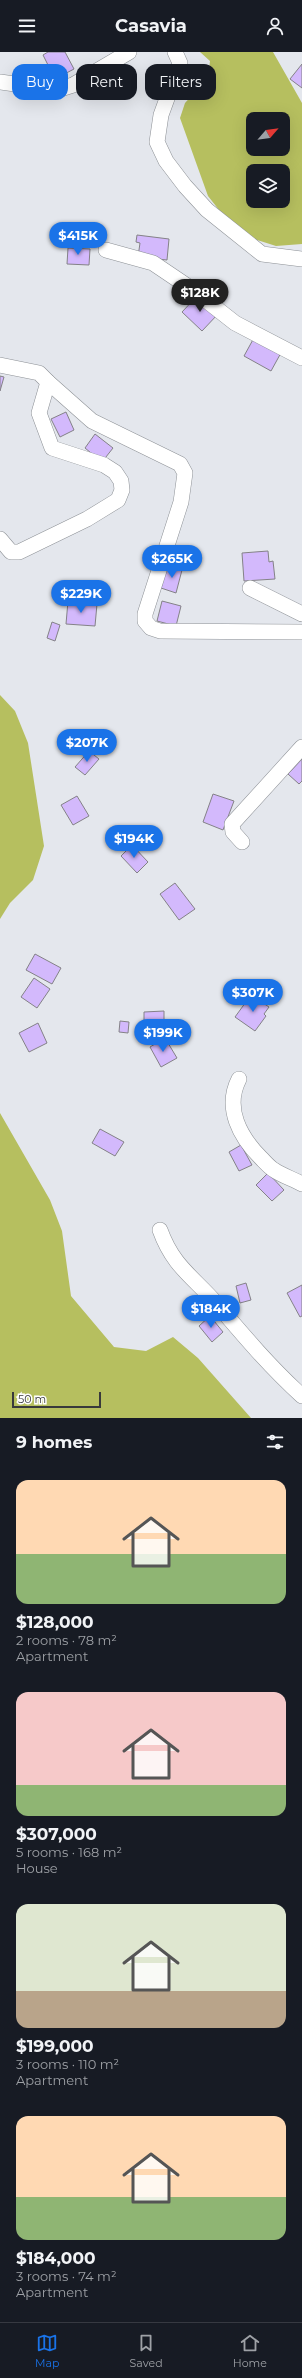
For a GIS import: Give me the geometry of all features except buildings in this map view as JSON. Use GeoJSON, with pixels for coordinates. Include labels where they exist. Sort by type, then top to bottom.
{"type":"FeatureCollection","features":[{"type":"Feature","properties":{"kind":"street"},"geometry":{"type":"LineString","coordinates":[[0,82],[57,90],[73,85],[129,52]]}},
{"type":"Feature","properties":{"kind":"street"},"geometry":{"type":"LineString","coordinates":[[175,52],[180,63],[161,115],[157,142],[166,161],[185,186],[207,210],[262,254],[302,259]]}},
{"type":"Feature","properties":{"kind":"street"},"geometry":{"type":"LineString","coordinates":[[106,250],[153,263],[193,290],[235,324],[302,358]]}},
{"type":"Feature","properties":{"kind":"street"},"geometry":{"type":"LineString","coordinates":[[0,365],[39,373],[92,421],[180,464],[185,473],[181,502],[145,614],[145,621],[151,628],[160,631],[302,632]]}},
{"type":"Feature","properties":{"kind":"street"},"geometry":{"type":"LineString","coordinates":[[0,539],[11,552],[20,552],[87,519],[118,500],[122,490],[118,476],[104,465],[52,448],[39,413],[48,382]]}},
{"type":"Feature","properties":{"kind":"street"},"geometry":{"type":"LineString","coordinates":[[250,588],[302,614]]}},
{"type":"Feature","properties":{"kind":"street"},"geometry":{"type":"LineString","coordinates":[[242,842],[233,832],[232,824],[302,747]]}},
{"type":"Feature","properties":{"kind":"street"},"geometry":{"type":"LineString","coordinates":[[239,1079],[233,1091],[232,1106],[238,1125],[248,1144],[274,1170],[302,1184]]}},
{"type":"Feature","properties":{"kind":"street"},"geometry":{"type":"LineString","coordinates":[[160,1230],[165,1245],[178,1266],[214,1301],[276,1373],[302,1396]]}},
{"type":"Feature","properties":{"kind":"green space"},"geometry":{"type":"Polygon","coordinates":[[[200,52],[273,52],[302,103],[302,244],[276,246],[238,234],[208,196],[180,118],[185,103],[188,100],[216,100],[216,64],[210,64],[210,61],[200,52]]]}},
{"type":"Feature","properties":{"kind":"green space"},"geometry":{"type":"Polygon","coordinates":[[[0,695],[15,711],[28,743],[44,846],[33,880],[10,903],[0,919],[0,695]]]}},
{"type":"Feature","properties":{"kind":"green space"},"geometry":{"type":"Polygon","coordinates":[[[0,1113],[50,1200],[62,1231],[71,1296],[114,1347],[146,1351],[173,1337],[198,1358],[251,1418],[0,1418],[0,1113]]]}}]}
